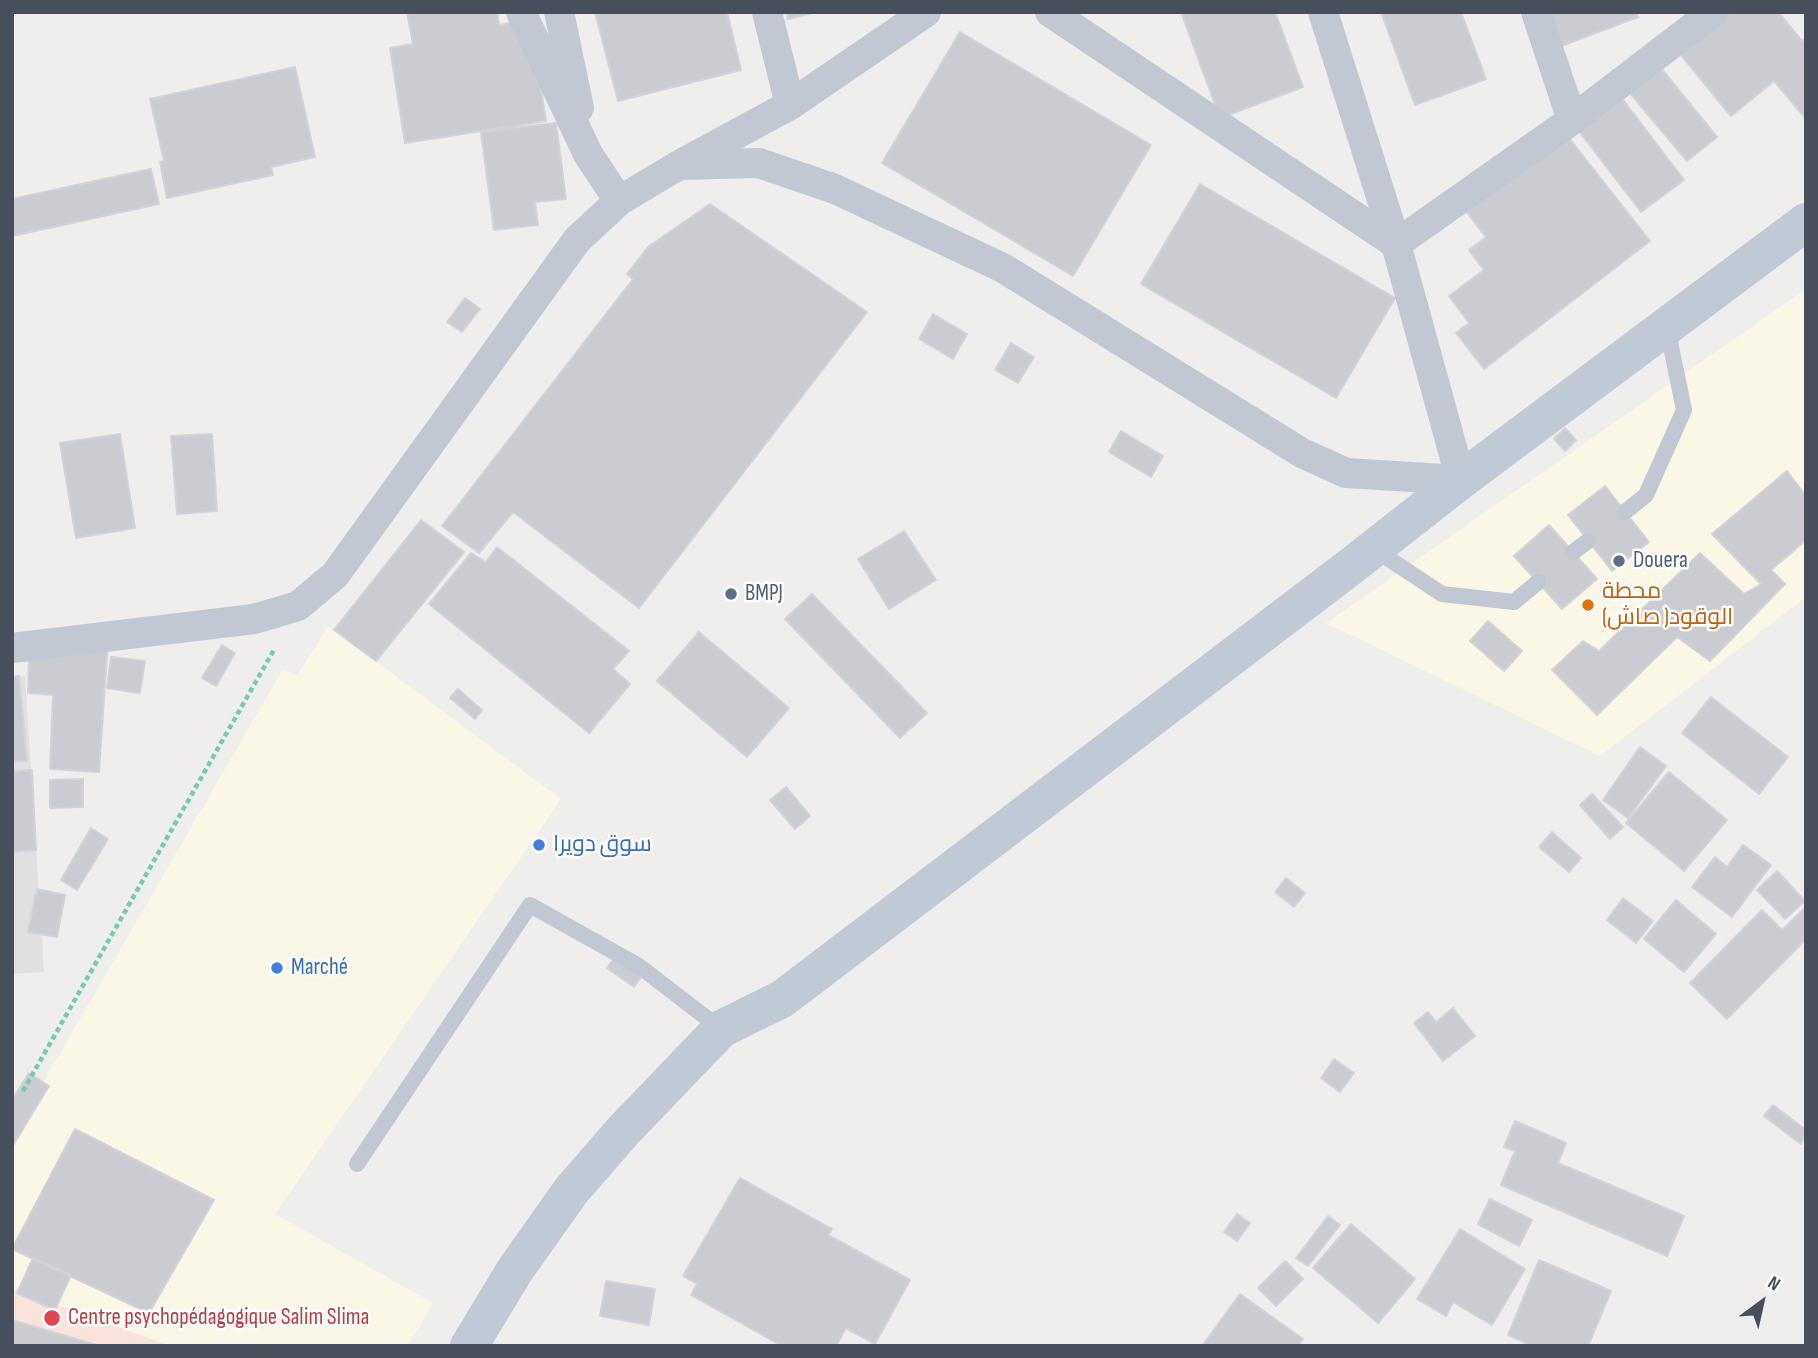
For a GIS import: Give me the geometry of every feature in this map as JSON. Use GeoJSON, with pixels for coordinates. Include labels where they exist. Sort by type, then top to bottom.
{"type":"FeatureCollection","features":[{"type":"Feature","properties":{"kind":"main road"},"geometry":{"type":"LineString","coordinates":[[470,1346],[515,1270],[571,1191],[623,1131],[721,1029],[782,999],[1374,550],[1461,480],[1806,222]]}},
{"type":"Feature","properties":{"kind":"street"},"geometry":{"type":"LineString","coordinates":[[521,12],[588,154],[619,201]]}},
{"type":"Feature","properties":{"kind":"street"},"geometry":{"type":"LineString","coordinates":[[559,12],[588,154]]}},
{"type":"Feature","properties":{"kind":"street"},"geometry":{"type":"LineString","coordinates":[[767,12],[790,105]]}},
{"type":"Feature","properties":{"kind":"street"},"geometry":{"type":"LineString","coordinates":[[12,648],[254,619],[298,606],[335,575],[577,240],[619,201],[790,105],[926,12]]}},
{"type":"Feature","properties":{"kind":"street"},"geometry":{"type":"LineString","coordinates":[[1050,12],[1396,244]]}},
{"type":"Feature","properties":{"kind":"street"},"geometry":{"type":"LineString","coordinates":[[679,165],[759,163],[835,189],[1003,268],[1302,453],[1346,472],[1461,480],[1396,244],[1323,12]]}},
{"type":"Feature","properties":{"kind":"street"},"geometry":{"type":"LineString","coordinates":[[1536,12],[1572,120]]}},
{"type":"Feature","properties":{"kind":"street"},"geometry":{"type":"LineString","coordinates":[[1396,244],[1572,120],[1713,12]]}},
{"type":"Feature","properties":{"kind":"lane"},"geometry":{"type":"LineString","coordinates":[[1625,512],[1646,495],[1684,410],[1667,327]]}},
{"type":"Feature","properties":{"kind":"lane"},"geometry":{"type":"LineString","coordinates":[[1573,552],[1588,541]]}},
{"type":"Feature","properties":{"kind":"lane"},"geometry":{"type":"LineString","coordinates":[[1374,550],[1442,594],[1514,602],[1538,582]]}},
{"type":"Feature","properties":{"kind":"lane"},"geometry":{"type":"LineString","coordinates":[[356,1164],[530,905],[639,966],[721,1029]]}},
{"type":"Feature","properties":{"kind":"path"},"geometry":{"type":"LineString","coordinates":[[23,1091],[298,606]]}},
{"type":"Feature","properties":{"kind":"shaded area"},"geometry":{"type":"Polygon","coordinates":[[[1806,289],[1806,597],[1600,756],[1326,623],[1806,289]]]}},
{"type":"Feature","properties":{"kind":"shaded area","name":"Marché"},"geometry":{"type":"Polygon","coordinates":[[[328,626],[561,799],[275,1214],[433,1303],[408,1346],[171,1346],[12,1289],[12,1136],[283,669],[297,676],[328,626]]]}},
{"type":"Feature","properties":{"kind":"shaded area"},"geometry":{"type":"Polygon","coordinates":[[[25,676],[44,972],[12,974],[12,677],[25,676]]]}},
{"type":"Feature","properties":{"kind":"shaded area","name":"Centre psychopédagogique Salim Slima"},"geometry":{"type":"Polygon","coordinates":[[[12,1289],[171,1346],[12,1346],[12,1289]]]}},
{"type":"Feature","properties":{"kind":"building"},"geometry":{"type":"Polygon","coordinates":[[[407,12],[497,12],[499,25],[530,20],[546,121],[405,143],[390,48],[413,44],[407,12]]]}},
{"type":"Feature","properties":{"kind":"building"},"geometry":{"type":"Polygon","coordinates":[[[595,12],[727,12],[741,70],[618,101],[595,12]]]}},
{"type":"Feature","properties":{"kind":"building"},"geometry":{"type":"Polygon","coordinates":[[[787,12],[816,12],[788,19],[787,12]]]}},
{"type":"Feature","properties":{"kind":"building"},"geometry":{"type":"Polygon","coordinates":[[[1181,12],[1275,12],[1303,87],[1220,118],[1181,12]]]}},
{"type":"Feature","properties":{"kind":"building"},"geometry":{"type":"Polygon","coordinates":[[[1381,12],[1461,12],[1486,79],[1415,105],[1381,12]]]}},
{"type":"Feature","properties":{"kind":"building"},"geometry":{"type":"Polygon","coordinates":[[[1543,12],[1636,12],[1638,17],[1556,48],[1543,12]]]}},
{"type":"Feature","properties":{"kind":"building"},"geometry":{"type":"Polygon","coordinates":[[[1731,12],[1778,12],[1802,41],[1806,38],[1806,119],[1774,81],[1731,116],[1676,49],[1731,12]]]}},
{"type":"Feature","properties":{"kind":"building"},"geometry":{"type":"Polygon","coordinates":[[[960,32],[1151,145],[1073,276],[882,163],[960,32]]]}},
{"type":"Feature","properties":{"kind":"building"},"geometry":{"type":"Polygon","coordinates":[[[295,67],[315,157],[271,167],[273,175],[167,198],[160,162],[164,161],[150,99],[295,67]]]}},
{"type":"Feature","properties":{"kind":"building"},"geometry":{"type":"Polygon","coordinates":[[[1660,67],[1717,137],[1687,161],[1629,92],[1660,67]]]}},
{"type":"Feature","properties":{"kind":"building"},"geometry":{"type":"Polygon","coordinates":[[[1618,93],[1684,180],[1641,212],[1575,126],[1618,93]]]}},
{"type":"Feature","properties":{"kind":"building"},"geometry":{"type":"Polygon","coordinates":[[[556,123],[566,199],[535,202],[538,225],[494,230],[481,132],[556,123]]]}},
{"type":"Feature","properties":{"kind":"building"},"geometry":{"type":"Polygon","coordinates":[[[1565,133],[1650,241],[1484,369],[1456,333],[1469,323],[1449,296],[1484,270],[1469,250],[1486,237],[1465,210],[1565,133]]]}},
{"type":"Feature","properties":{"kind":"building"},"geometry":{"type":"Polygon","coordinates":[[[151,169],[159,204],[12,236],[12,199],[151,169]]]}},
{"type":"Feature","properties":{"kind":"building"},"geometry":{"type":"Polygon","coordinates":[[[1200,184],[1395,298],[1336,398],[1141,284],[1200,184]]]}},
{"type":"Feature","properties":{"kind":"building"},"geometry":{"type":"Polygon","coordinates":[[[710,204],[867,312],[639,608],[513,512],[479,553],[442,526],[633,279],[627,274],[648,247],[710,204]]]}},
{"type":"Feature","properties":{"kind":"building"},"geometry":{"type":"Polygon","coordinates":[[[465,298],[480,309],[462,332],[447,322],[465,298]]]}},
{"type":"Feature","properties":{"kind":"building"},"geometry":{"type":"Polygon","coordinates":[[[933,314],[967,334],[953,359],[919,339],[933,314]]]}},
{"type":"Feature","properties":{"kind":"building"},"geometry":{"type":"Polygon","coordinates":[[[1011,343],[1034,357],[1018,383],[995,370],[1011,343]]]}},
{"type":"Feature","properties":{"kind":"building"},"geometry":{"type":"Polygon","coordinates":[[[1565,428],[1576,440],[1565,451],[1554,439],[1565,428]]]}},
{"type":"Feature","properties":{"kind":"building"},"geometry":{"type":"Polygon","coordinates":[[[1121,431],[1163,456],[1151,477],[1109,452],[1121,431]]]}},
{"type":"Feature","properties":{"kind":"building"},"geometry":{"type":"Polygon","coordinates":[[[120,434],[135,528],[76,538],[60,443],[120,434]]]}},
{"type":"Feature","properties":{"kind":"building"},"geometry":{"type":"Polygon","coordinates":[[[212,434],[217,511],[177,514],[171,436],[212,434]]]}},
{"type":"Feature","properties":{"kind":"building"},"geometry":{"type":"Polygon","coordinates":[[[1787,471],[1806,496],[1806,540],[1771,570],[1785,584],[1710,661],[1677,637],[1597,715],[1552,670],[1583,641],[1599,651],[1700,553],[1744,594],[1761,584],[1712,534],[1787,471]]]}},
{"type":"Feature","properties":{"kind":"building"},"geometry":{"type":"Polygon","coordinates":[[[1605,486],[1649,542],[1612,571],[1568,515],[1605,486]]]}},
{"type":"Feature","properties":{"kind":"building"},"geometry":{"type":"Polygon","coordinates":[[[421,520],[464,552],[376,661],[334,630],[421,520]]]}},
{"type":"Feature","properties":{"kind":"building"},"geometry":{"type":"Polygon","coordinates":[[[1549,525],[1597,579],[1562,609],[1514,556],[1549,525]]]}},
{"type":"Feature","properties":{"kind":"building"},"geometry":{"type":"Polygon","coordinates":[[[904,531],[936,580],[889,609],[858,559],[904,531]]]}},
{"type":"Feature","properties":{"kind":"building"},"geometry":{"type":"Polygon","coordinates":[[[497,547],[629,651],[613,669],[630,684],[589,733],[429,604],[471,553],[486,562],[497,547]]]}},
{"type":"Feature","properties":{"kind":"building"},"geometry":{"type":"Polygon","coordinates":[[[812,594],[927,713],[900,738],[785,619],[812,594]]]}},
{"type":"Feature","properties":{"kind":"building"},"geometry":{"type":"Polygon","coordinates":[[[1488,621],[1522,651],[1504,671],[1470,641],[1488,621]]]}},
{"type":"Feature","properties":{"kind":"building"},"geometry":{"type":"Polygon","coordinates":[[[699,632],[789,708],[747,757],[657,681],[699,632]]]}},
{"type":"Feature","properties":{"kind":"building"},"geometry":{"type":"Polygon","coordinates":[[[108,639],[99,772],[50,769],[53,695],[28,693],[29,655],[108,639]]]}},
{"type":"Feature","properties":{"kind":"building"},"geometry":{"type":"Polygon","coordinates":[[[222,645],[235,653],[216,686],[202,678],[222,645]]]}},
{"type":"Feature","properties":{"kind":"building"},"geometry":{"type":"Polygon","coordinates":[[[111,657],[145,661],[140,693],[107,688],[111,657]]]}},
{"type":"Feature","properties":{"kind":"building"},"geometry":{"type":"Polygon","coordinates":[[[19,676],[27,761],[12,761],[12,677],[19,676]]]}},
{"type":"Feature","properties":{"kind":"building"},"geometry":{"type":"Polygon","coordinates":[[[458,689],[482,710],[475,719],[450,698],[458,689]]]}},
{"type":"Feature","properties":{"kind":"building"},"geometry":{"type":"Polygon","coordinates":[[[1711,697],[1788,757],[1759,794],[1682,733],[1711,697]]]}},
{"type":"Feature","properties":{"kind":"building"},"geometry":{"type":"Polygon","coordinates":[[[1640,747],[1666,766],[1628,818],[1603,800],[1640,747]]]}},
{"type":"Feature","properties":{"kind":"building"},"geometry":{"type":"Polygon","coordinates":[[[32,770],[36,850],[12,852],[12,772],[32,770]]]}},
{"type":"Feature","properties":{"kind":"building"},"geometry":{"type":"Polygon","coordinates":[[[1669,772],[1727,820],[1684,871],[1626,823],[1669,772]]]}},
{"type":"Feature","properties":{"kind":"building"},"geometry":{"type":"Polygon","coordinates":[[[83,779],[83,807],[50,808],[50,780],[83,779]]]}},
{"type":"Feature","properties":{"kind":"building"},"geometry":{"type":"Polygon","coordinates":[[[786,787],[810,816],[795,829],[770,800],[786,787]]]}},
{"type":"Feature","properties":{"kind":"building"},"geometry":{"type":"Polygon","coordinates":[[[1592,794],[1623,827],[1610,839],[1580,805],[1592,794]]]}},
{"type":"Feature","properties":{"kind":"building"},"geometry":{"type":"Polygon","coordinates":[[[91,828],[108,839],[77,890],[61,880],[91,828]]]}},
{"type":"Feature","properties":{"kind":"building"},"geometry":{"type":"Polygon","coordinates":[[[1552,832],[1581,858],[1569,872],[1539,847],[1552,832]]]}},
{"type":"Feature","properties":{"kind":"building"},"geometry":{"type":"Polygon","coordinates":[[[1743,845],[1771,865],[1732,917],[1692,887],[1715,857],[1727,867],[1743,845]]]}},
{"type":"Feature","properties":{"kind":"building"},"geometry":{"type":"Polygon","coordinates":[[[1777,871],[1805,901],[1785,919],[1757,890],[1777,871]]]}},
{"type":"Feature","properties":{"kind":"building"},"geometry":{"type":"Polygon","coordinates":[[[1286,878],[1305,893],[1294,907],[1275,892],[1286,878]]]}},
{"type":"Feature","properties":{"kind":"building"},"geometry":{"type":"Polygon","coordinates":[[[37,889],[65,895],[57,937],[28,932],[37,889]]]}},
{"type":"Feature","properties":{"kind":"building"},"geometry":{"type":"Polygon","coordinates":[[[1623,898],[1653,921],[1636,943],[1607,920],[1623,898]]]}},
{"type":"Feature","properties":{"kind":"building"},"geometry":{"type":"Polygon","coordinates":[[[1676,900],[1716,934],[1684,972],[1644,939],[1676,900]]]}},
{"type":"Feature","properties":{"kind":"building"},"geometry":{"type":"Polygon","coordinates":[[[1806,907],[1806,939],[1727,1019],[1690,983],[1762,910],[1782,930],[1806,907]]]}},
{"type":"Feature","properties":{"kind":"building"},"geometry":{"type":"Polygon","coordinates":[[[621,949],[647,968],[634,987],[607,968],[621,949]]]}},
{"type":"Feature","properties":{"kind":"building"},"geometry":{"type":"Polygon","coordinates":[[[1453,1008],[1475,1036],[1443,1061],[1414,1023],[1428,1012],[1436,1022],[1453,1008]]]}},
{"type":"Feature","properties":{"kind":"building"},"geometry":{"type":"Polygon","coordinates":[[[1334,1059],[1354,1073],[1340,1092],[1321,1078],[1334,1059]]]}},
{"type":"Feature","properties":{"kind":"building"},"geometry":{"type":"Polygon","coordinates":[[[29,1073],[49,1086],[12,1147],[12,1100],[29,1073]]]}},
{"type":"Feature","properties":{"kind":"building"},"geometry":{"type":"Polygon","coordinates":[[[1773,1105],[1806,1130],[1801,1144],[1764,1116],[1773,1105]]]}},
{"type":"Feature","properties":{"kind":"building"},"geometry":{"type":"Polygon","coordinates":[[[1515,1121],[1566,1143],[1558,1163],[1684,1216],[1667,1256],[1501,1185],[1515,1151],[1504,1147],[1515,1121]]]}},
{"type":"Feature","properties":{"kind":"building"},"geometry":{"type":"Polygon","coordinates":[[[75,1129],[214,1200],[149,1313],[12,1249],[75,1129]]]}},
{"type":"Feature","properties":{"kind":"building"},"geometry":{"type":"Polygon","coordinates":[[[740,1178],[832,1229],[828,1235],[910,1280],[875,1344],[846,1328],[836,1346],[782,1346],[691,1295],[697,1284],[683,1276],[740,1178]]]}},
{"type":"Feature","properties":{"kind":"building"},"geometry":{"type":"Polygon","coordinates":[[[1490,1199],[1532,1220],[1519,1246],[1478,1224],[1490,1199]]]}},
{"type":"Feature","properties":{"kind":"building"},"geometry":{"type":"Polygon","coordinates":[[[1237,1214],[1250,1223],[1237,1241],[1224,1232],[1237,1214]]]}},
{"type":"Feature","properties":{"kind":"building"},"geometry":{"type":"Polygon","coordinates":[[[1328,1216],[1340,1225],[1308,1266],[1296,1258],[1328,1216]]]}},
{"type":"Feature","properties":{"kind":"building"},"geometry":{"type":"Polygon","coordinates":[[[1351,1224],[1415,1279],[1378,1323],[1313,1268],[1351,1224]]]}},
{"type":"Feature","properties":{"kind":"building"},"geometry":{"type":"Polygon","coordinates":[[[1460,1229],[1525,1269],[1492,1325],[1453,1302],[1446,1316],[1417,1299],[1460,1229]]]}},
{"type":"Feature","properties":{"kind":"building"},"geometry":{"type":"Polygon","coordinates":[[[33,1258],[71,1275],[55,1310],[17,1293],[33,1258]]]}},
{"type":"Feature","properties":{"kind":"building"},"geometry":{"type":"Polygon","coordinates":[[[1539,1260],[1611,1291],[1588,1346],[1533,1346],[1508,1335],[1539,1260]]]}},
{"type":"Feature","properties":{"kind":"building"},"geometry":{"type":"Polygon","coordinates":[[[1285,1261],[1303,1279],[1276,1306],[1258,1288],[1285,1261]]]}},
{"type":"Feature","properties":{"kind":"building"},"geometry":{"type":"Polygon","coordinates":[[[606,1281],[655,1289],[649,1325],[600,1316],[606,1281]]]}},
{"type":"Feature","properties":{"kind":"building"},"geometry":{"type":"Polygon","coordinates":[[[1240,1294],[1303,1339],[1298,1346],[1202,1346],[1240,1294]]]}},
{"type":"Feature","properties":{"kind":"building"},"geometry":{"type":"Polygon","coordinates":[[[12,1320],[100,1346],[12,1346],[12,1320]]]}},
{"type":"Feature","properties":{"kind":"place","name":"Douera"},"geometry":{"type":"Point","coordinates":[1619,561]}},
{"type":"Feature","properties":{"kind":"place","name":"BMPJ"},"geometry":{"type":"Point","coordinates":[731,594]}},
{"type":"Feature","properties":{"kind":"place","name":"محطة الوقود( صاش)"},"geometry":{"type":"Point","coordinates":[1588,605]}},
{"type":"Feature","properties":{"kind":"place","name":"سوق دويرا"},"geometry":{"type":"Point","coordinates":[539,845]}},
{"type":"Feature","properties":{"kind":"place","name":"Marché"},"geometry":{"type":"Point","coordinates":[277,968]}},
{"type":"Feature","properties":{"kind":"place","name":"Centre psychopédagogique Salim Slima"},"geometry":{"type":"Point","coordinates":[52,1318]}}]}
